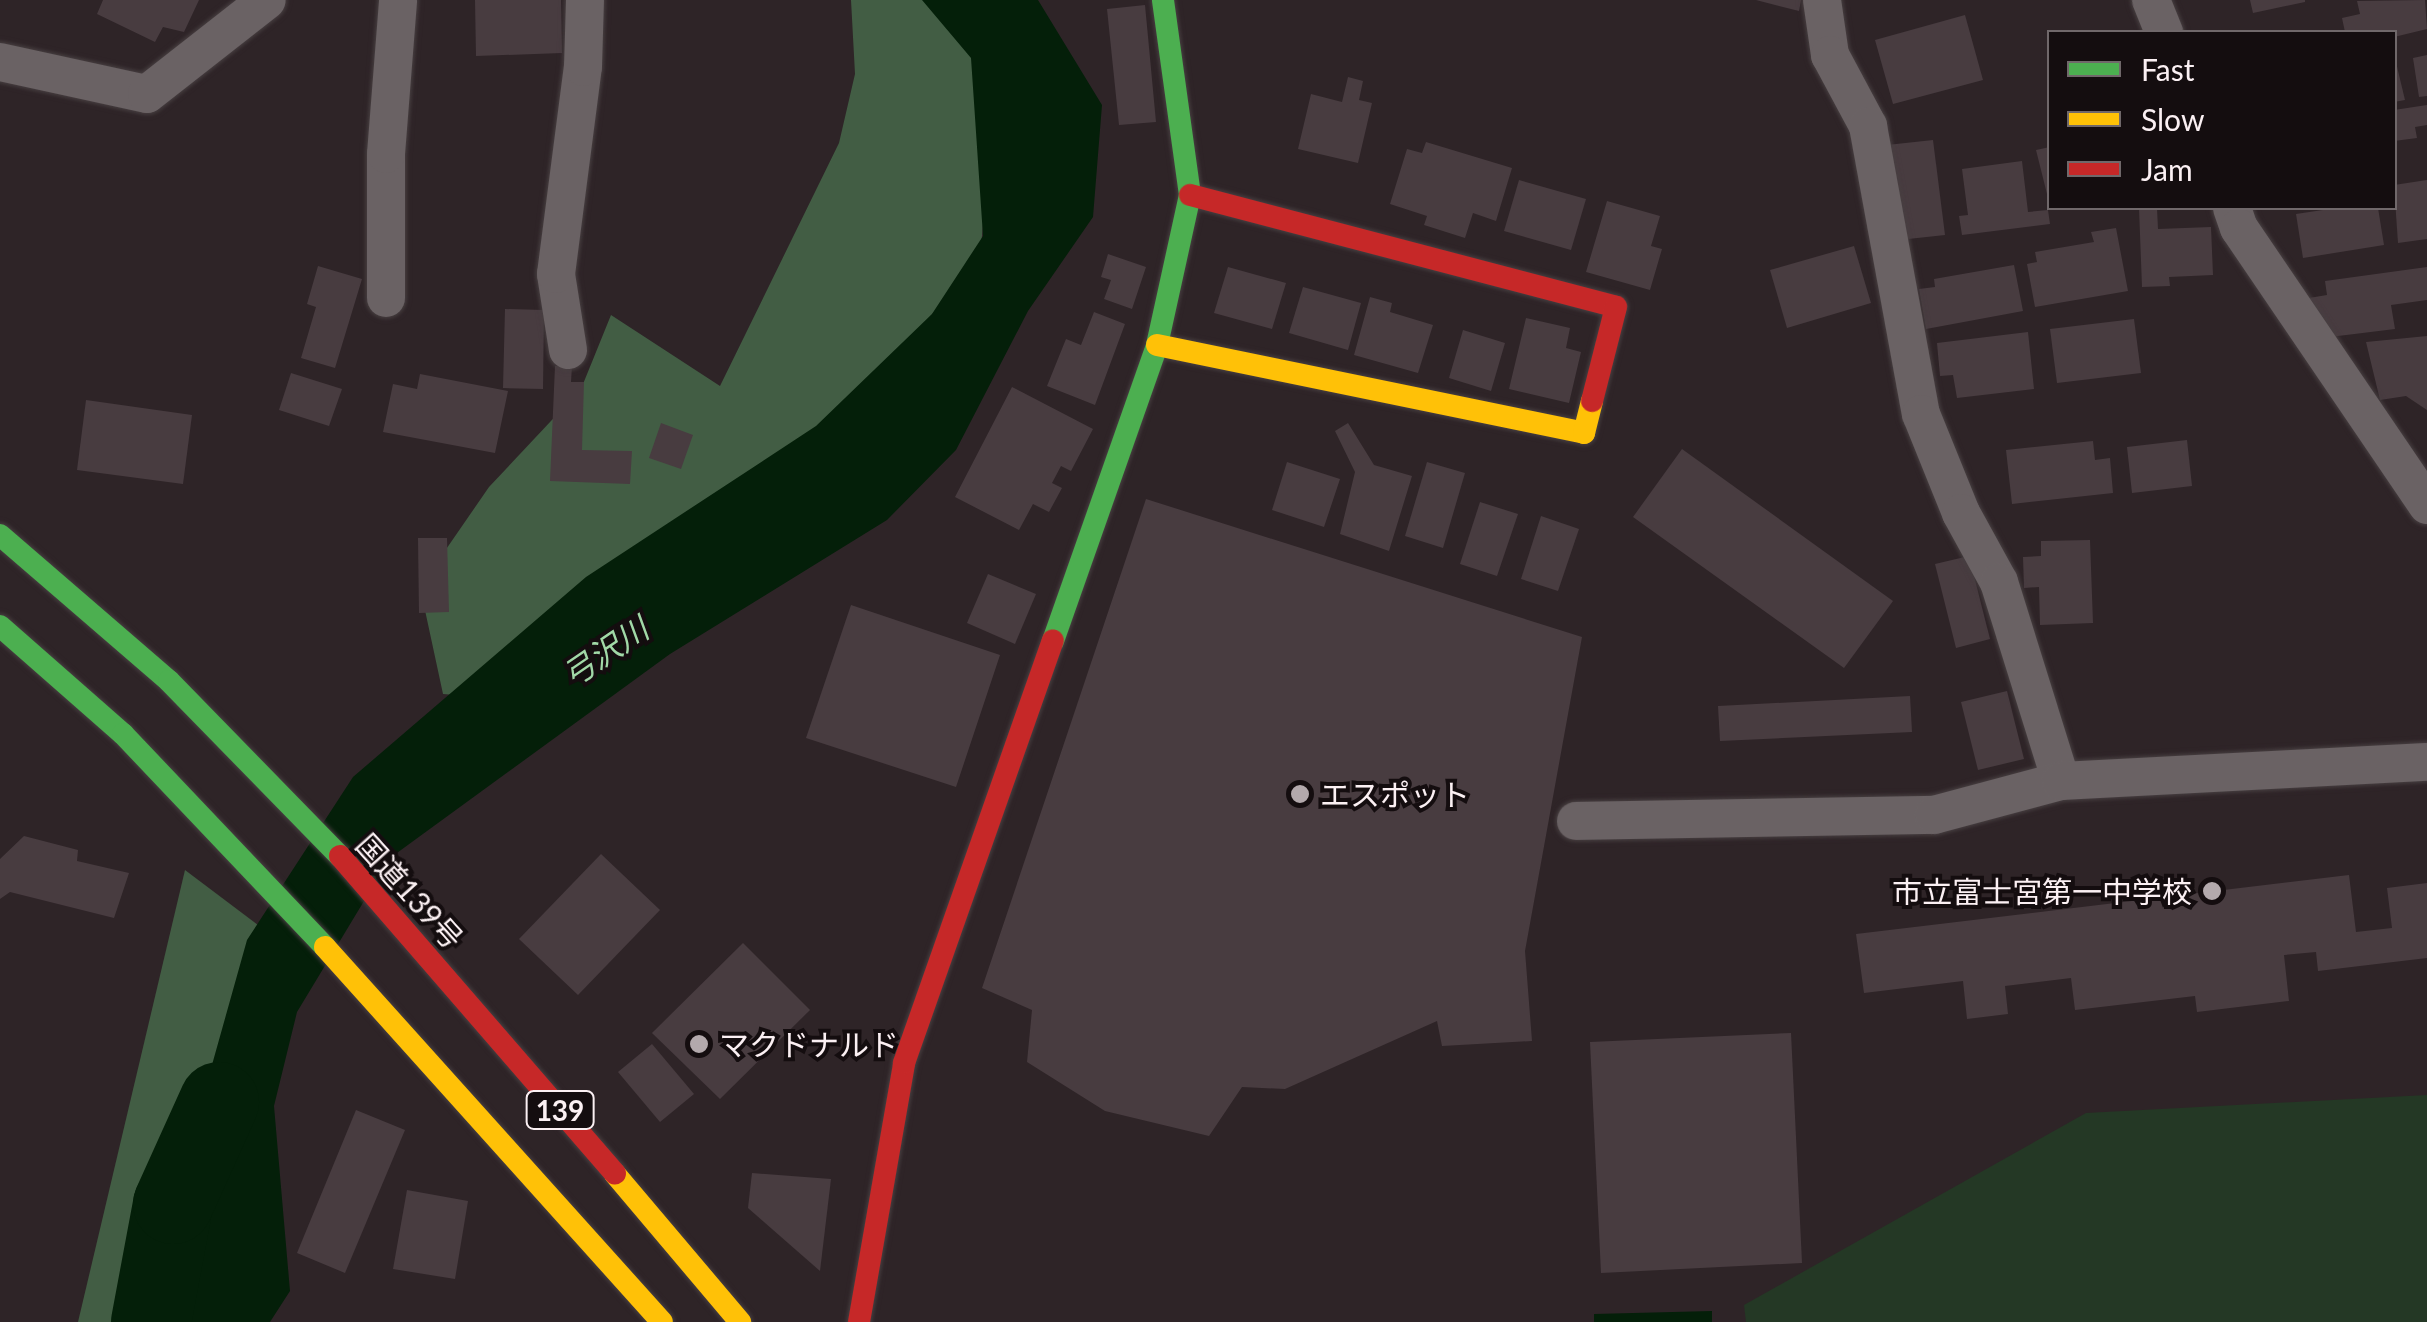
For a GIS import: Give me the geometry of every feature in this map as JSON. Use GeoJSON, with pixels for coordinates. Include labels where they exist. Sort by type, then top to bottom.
{"type":"FeatureCollection","features":[{"type":"Feature","properties":{"kind":"main road"},"geometry":{"type":"LineString","coordinates":[[859,1322],[904,1064],[1157,345],[1190,195],[1163,0]]}},
{"type":"Feature","properties":{"kind":"main road"},"geometry":{"type":"LineString","coordinates":[[1157,345],[1584,433],[1616,307],[1190,195]]}},
{"type":"Feature","properties":{"kind":"main road","name":"国道139号"},"geometry":{"type":"LineString","coordinates":[[0,534],[169,681],[380,898],[740,1322]]}},
{"type":"Feature","properties":{"kind":"main road","name":"139"},"geometry":{"type":"LineString","coordinates":[[0,626],[123,734],[264,879],[662,1322]]}},
{"type":"Feature","properties":{"kind":"street"},"geometry":{"type":"LineString","coordinates":[[0,62],[147,94],[268,0]]}},
{"type":"Feature","properties":{"kind":"street"},"geometry":{"type":"LineString","coordinates":[[386,298],[386,154],[398,0]]}},
{"type":"Feature","properties":{"kind":"street"},"geometry":{"type":"LineString","coordinates":[[568,350],[556,274],[583,66],[585,0]]}},
{"type":"Feature","properties":{"kind":"street"},"geometry":{"type":"LineString","coordinates":[[1822,0],[1830,55],[1868,126],[1920,414],[1961,513],[1999,582],[2061,781]]}},
{"type":"Feature","properties":{"kind":"street"},"geometry":{"type":"LineString","coordinates":[[2151,0],[2163,30]]}},
{"type":"Feature","properties":{"kind":"street"},"geometry":{"type":"LineString","coordinates":[[2233,210],[2239,228],[2427,505]]}},
{"type":"Feature","properties":{"kind":"street"},"geometry":{"type":"LineString","coordinates":[[1576,821],[1934,815],[2061,781],[2427,762]]}},
{"type":"Feature","properties":{"kind":"shaded area"},"geometry":{"type":"Polygon","coordinates":[[[851,0],[941,0],[994,101],[980,258],[870,387],[518,700],[443,694],[420,587],[489,487],[581,389],[611,315],[720,386],[839,143],[855,74],[851,0]]]}},
{"type":"Feature","properties":{"kind":"shaded area"},"geometry":{"type":"Polygon","coordinates":[[[185,870],[295,953],[229,1322],[78,1322],[185,870]]]}},
{"type":"Feature","properties":{"kind":"shaded area"},"geometry":{"type":"Polygon","coordinates":[[[2427,1095],[2427,1322],[1746,1322],[1744,1305],[2086,1113],[2427,1095]]]}},
{"type":"Feature","properties":{"kind":"water"},"geometry":{"type":"Polygon","coordinates":[[[922,0],[1038,0],[1102,105],[1093,217],[1028,311],[956,450],[887,520],[670,654],[390,858],[297,1012],[274,1106],[290,1291],[270,1322],[149,1322],[173,1204],[247,940],[353,777],[586,577],[816,426],[932,314],[983,236],[971,58],[922,0]]]}},
{"type":"Feature","properties":{"kind":"water"},"geometry":{"type":"Polygon","coordinates":[[[1712,1311],[1712,1322],[1594,1322],[1594,1314],[1712,1311]]]}},
{"type":"Feature","properties":{"kind":"building"},"geometry":{"type":"Polygon","coordinates":[[[103,0],[199,0],[184,32],[163,27],[155,42],[97,14],[103,0]]]}},
{"type":"Feature","properties":{"kind":"building"},"geometry":{"type":"Polygon","coordinates":[[[475,0],[561,0],[562,53],[476,56],[475,0]]]}},
{"type":"Feature","properties":{"kind":"building"},"geometry":{"type":"Polygon","coordinates":[[[1756,0],[1801,0],[1799,11],[1756,0]]]}},
{"type":"Feature","properties":{"kind":"building"},"geometry":{"type":"Polygon","coordinates":[[[2250,0],[2305,0],[2305,2],[2253,13],[2250,0]]]}},
{"type":"Feature","properties":{"kind":"building"},"geometry":{"type":"Polygon","coordinates":[[[2425,0],[2427,29],[2397,36],[2397,30],[2345,30],[2342,18],[2360,14],[2357,1],[2425,0]]]}},
{"type":"Feature","properties":{"kind":"building"},"geometry":{"type":"Polygon","coordinates":[[[1145,5],[1156,122],[1119,125],[1107,9],[1145,5]]]}},
{"type":"Feature","properties":{"kind":"building"},"geometry":{"type":"Polygon","coordinates":[[[1965,15],[1983,80],[1893,104],[1875,40],[1965,15]]]}},
{"type":"Feature","properties":{"kind":"building"},"geometry":{"type":"Polygon","coordinates":[[[2427,55],[2427,96],[2419,97],[2413,58],[2427,55]]]}},
{"type":"Feature","properties":{"kind":"building"},"geometry":{"type":"Polygon","coordinates":[[[2397,67],[2405,100],[2397,101],[2397,67]]]}},
{"type":"Feature","properties":{"kind":"building"},"geometry":{"type":"Polygon","coordinates":[[[1348,77],[1363,81],[1359,100],[1372,103],[1358,163],[1298,149],[1311,94],[1342,102],[1348,77]]]}},
{"type":"Feature","properties":{"kind":"building"},"geometry":{"type":"Polygon","coordinates":[[[2427,105],[2427,125],[2415,127],[2417,138],[2397,141],[2397,110],[2427,105]]]}},
{"type":"Feature","properties":{"kind":"building"},"geometry":{"type":"Polygon","coordinates":[[[1933,140],[1945,235],[1899,240],[1887,145],[1933,140]]]}},
{"type":"Feature","properties":{"kind":"building"},"geometry":{"type":"Polygon","coordinates":[[[1426,142],[1512,168],[1496,221],[1473,213],[1465,238],[1424,225],[1427,216],[1390,204],[1407,149],[1422,153],[1426,142]]]}},
{"type":"Feature","properties":{"kind":"building"},"geometry":{"type":"Polygon","coordinates":[[[2047,148],[2047,194],[2036,150],[2047,148]]]}},
{"type":"Feature","properties":{"kind":"building"},"geometry":{"type":"Polygon","coordinates":[[[2022,161],[2028,212],[2048,210],[2050,224],[1962,235],[1959,216],[1968,215],[1962,169],[2022,161]]]}},
{"type":"Feature","properties":{"kind":"building"},"geometry":{"type":"Polygon","coordinates":[[[1519,180],[1586,199],[1571,250],[1504,231],[1519,180]]]}},
{"type":"Feature","properties":{"kind":"building"},"geometry":{"type":"Polygon","coordinates":[[[2427,180],[2427,239],[2398,243],[2397,185],[2427,180]]]}},
{"type":"Feature","properties":{"kind":"building"},"geometry":{"type":"Polygon","coordinates":[[[1607,201],[1660,216],[1651,246],[1662,249],[1650,290],[1586,272],[1607,201]]]}},
{"type":"Feature","properties":{"kind":"building"},"geometry":{"type":"Polygon","coordinates":[[[2139,210],[2157,210],[2158,229],[2211,227],[2213,275],[2169,277],[2170,286],[2142,287],[2139,210]]]}},
{"type":"Feature","properties":{"kind":"building"},"geometry":{"type":"Polygon","coordinates":[[[2378,210],[2384,245],[2303,258],[2296,214],[2378,210]]]}},
{"type":"Feature","properties":{"kind":"building"},"geometry":{"type":"Polygon","coordinates":[[[2116,228],[2128,291],[2035,307],[2027,264],[2037,262],[2035,252],[2094,242],[2091,232],[2116,228]]]}},
{"type":"Feature","properties":{"kind":"building"},"geometry":{"type":"Polygon","coordinates":[[[1854,246],[1871,303],[1787,328],[1770,270],[1854,246]]]}},
{"type":"Feature","properties":{"kind":"building"},"geometry":{"type":"Polygon","coordinates":[[[1108,254],[1146,267],[1132,309],[1104,299],[1111,280],[1101,277],[1108,254]]]}},
{"type":"Feature","properties":{"kind":"building"},"geometry":{"type":"Polygon","coordinates":[[[2014,265],[2023,311],[1926,329],[1919,289],[1935,287],[1934,279],[2014,265]]]}},
{"type":"Feature","properties":{"kind":"building"},"geometry":{"type":"Polygon","coordinates":[[[318,266],[362,279],[335,368],[301,358],[316,307],[307,304],[318,266]]]}},
{"type":"Feature","properties":{"kind":"building"},"geometry":{"type":"Polygon","coordinates":[[[1228,267],[1286,283],[1272,329],[1214,313],[1228,267]]]}},
{"type":"Feature","properties":{"kind":"building"},"geometry":{"type":"Polygon","coordinates":[[[2427,267],[2427,300],[2391,305],[2395,329],[2330,337],[2311,310],[2309,298],[2327,295],[2325,281],[2427,267]]]}},
{"type":"Feature","properties":{"kind":"building"},"geometry":{"type":"Polygon","coordinates":[[[1303,287],[1361,303],[1348,350],[1289,333],[1303,287]]]}},
{"type":"Feature","properties":{"kind":"building"},"geometry":{"type":"Polygon","coordinates":[[[1370,297],[1392,303],[1390,312],[1433,325],[1418,373],[1354,355],[1370,297]]]}},
{"type":"Feature","properties":{"kind":"building"},"geometry":{"type":"Polygon","coordinates":[[[505,309],[544,310],[543,389],[503,388],[505,309]]]}},
{"type":"Feature","properties":{"kind":"building"},"geometry":{"type":"Polygon","coordinates":[[[1094,312],[1125,324],[1095,405],[1047,386],[1066,339],[1081,345],[1094,312]]]}},
{"type":"Feature","properties":{"kind":"building"},"geometry":{"type":"Polygon","coordinates":[[[1526,318],[1570,328],[1566,348],[1581,352],[1569,403],[1509,389],[1526,318]]]}},
{"type":"Feature","properties":{"kind":"building"},"geometry":{"type":"Polygon","coordinates":[[[2134,319],[2141,373],[2057,383],[2050,329],[2134,319]]]}},
{"type":"Feature","properties":{"kind":"building"},"geometry":{"type":"Polygon","coordinates":[[[1463,330],[1505,343],[1491,391],[1449,378],[1463,330]]]}},
{"type":"Feature","properties":{"kind":"building"},"geometry":{"type":"Polygon","coordinates":[[[2028,332],[2034,389],[1957,398],[1953,375],[1940,376],[1937,343],[2028,332]]]}},
{"type":"Feature","properties":{"kind":"building"},"geometry":{"type":"Polygon","coordinates":[[[2427,336],[2427,410],[2406,396],[2380,400],[2366,342],[2427,336]]]}},
{"type":"Feature","properties":{"kind":"building"},"geometry":{"type":"Polygon","coordinates":[[[555,366],[572,366],[571,382],[584,382],[582,450],[632,451],[630,484],[550,481],[555,366]]]}},
{"type":"Feature","properties":{"kind":"building"},"geometry":{"type":"Polygon","coordinates":[[[291,373],[342,389],[329,426],[279,410],[291,373]]]}},
{"type":"Feature","properties":{"kind":"building"},"geometry":{"type":"Polygon","coordinates":[[[420,374],[508,391],[495,453],[383,432],[393,384],[417,389],[420,374]]]}},
{"type":"Feature","properties":{"kind":"building"},"geometry":{"type":"Polygon","coordinates":[[[1012,387],[1093,429],[1071,471],[1061,466],[1052,483],[1062,488],[1049,512],[1033,504],[1019,530],[955,497],[1012,387]]]}},
{"type":"Feature","properties":{"kind":"building"},"geometry":{"type":"Polygon","coordinates":[[[86,400],[192,415],[183,484],[77,470],[86,400]]]}},
{"type":"Feature","properties":{"kind":"building"},"geometry":{"type":"Polygon","coordinates":[[[661,423],[693,435],[681,469],[649,458],[661,423]]]}},
{"type":"Feature","properties":{"kind":"building"},"geometry":{"type":"Polygon","coordinates":[[[1348,423],[1374,465],[1412,476],[1389,551],[1340,534],[1355,472],[1335,431],[1348,423]]]}},
{"type":"Feature","properties":{"kind":"building"},"geometry":{"type":"Polygon","coordinates":[[[2187,440],[2192,486],[2132,493],[2127,447],[2187,440]]]}},
{"type":"Feature","properties":{"kind":"building"},"geometry":{"type":"Polygon","coordinates":[[[2093,441],[2095,460],[2110,458],[2113,493],[2012,504],[2006,450],[2093,441]]]}},
{"type":"Feature","properties":{"kind":"building"},"geometry":{"type":"Polygon","coordinates":[[[1682,449],[1893,601],[1844,668],[1633,517],[1682,449]]]}},
{"type":"Feature","properties":{"kind":"building"},"geometry":{"type":"Polygon","coordinates":[[[1287,462],[1340,479],[1324,527],[1272,510],[1287,462]]]}},
{"type":"Feature","properties":{"kind":"building"},"geometry":{"type":"Polygon","coordinates":[[[1427,462],[1465,473],[1443,548],[1405,536],[1427,462]]]}},
{"type":"Feature","properties":{"kind":"building","name":"エスポット"},"geometry":{"type":"Polygon","coordinates":[[[1146,499],[1582,637],[1525,951],[1532,1041],[1442,1046],[1437,1021],[1285,1089],[1242,1087],[1209,1136],[1105,1111],[1027,1062],[1032,1010],[982,988],[1146,499]]]}},
{"type":"Feature","properties":{"kind":"building"},"geometry":{"type":"Polygon","coordinates":[[[1480,502],[1518,514],[1497,576],[1460,564],[1480,502]]]}},
{"type":"Feature","properties":{"kind":"building"},"geometry":{"type":"Polygon","coordinates":[[[1541,516],[1579,529],[1558,591],[1521,579],[1541,516]]]}},
{"type":"Feature","properties":{"kind":"building"},"geometry":{"type":"Polygon","coordinates":[[[418,538],[447,538],[449,612],[419,613],[418,538]]]}},
{"type":"Feature","properties":{"kind":"building"},"geometry":{"type":"Polygon","coordinates":[[[2090,540],[2093,623],[2040,625],[2039,587],[2024,588],[2023,557],[2041,556],[2041,541],[2090,540]]]}},
{"type":"Feature","properties":{"kind":"building"},"geometry":{"type":"Polygon","coordinates":[[[1969,556],[1990,639],[1956,648],[1935,564],[1969,556]]]}},
{"type":"Feature","properties":{"kind":"building"},"geometry":{"type":"Polygon","coordinates":[[[988,574],[1036,594],[1015,644],[967,623],[988,574]]]}},
{"type":"Feature","properties":{"kind":"building"},"geometry":{"type":"Polygon","coordinates":[[[851,605],[1000,655],[956,787],[806,738],[851,605]]]}},
{"type":"Feature","properties":{"kind":"building"},"geometry":{"type":"Polygon","coordinates":[[[2007,691],[2024,759],[1978,770],[1961,702],[2007,691]]]}},
{"type":"Feature","properties":{"kind":"building"},"geometry":{"type":"Polygon","coordinates":[[[1910,696],[1912,732],[1720,741],[1718,706],[1910,696]]]}},
{"type":"Feature","properties":{"kind":"building"},"geometry":{"type":"Polygon","coordinates":[[[24,836],[78,850],[77,861],[129,873],[114,918],[10,892],[0,899],[0,859],[24,836]]]}},
{"type":"Feature","properties":{"kind":"building"},"geometry":{"type":"Polygon","coordinates":[[[601,854],[660,910],[578,995],[519,939],[601,854]]]}},
{"type":"Feature","properties":{"kind":"building"},"geometry":{"type":"Polygon","coordinates":[[[2349,875],[2356,932],[2392,928],[2387,888],[2427,883],[2427,958],[2318,971],[2316,952],[2284,955],[2289,1001],[2197,1012],[2195,996],[2075,1010],[2071,978],[2005,986],[2008,1014],[1967,1019],[1963,981],[1864,993],[1856,934],[2349,875]]]}},
{"type":"Feature","properties":{"kind":"building"},"geometry":{"type":"Polygon","coordinates":[[[743,943],[810,1010],[720,1099],[652,1033],[743,943]]]}},
{"type":"Feature","properties":{"kind":"building"},"geometry":{"type":"Polygon","coordinates":[[[1791,1033],[1802,1263],[1601,1273],[1590,1042],[1791,1033]]]}},
{"type":"Feature","properties":{"kind":"building"},"geometry":{"type":"Polygon","coordinates":[[[652,1044],[694,1094],[660,1122],[618,1072],[652,1044]]]}},
{"type":"Feature","properties":{"kind":"building"},"geometry":{"type":"Polygon","coordinates":[[[356,1110],[405,1130],[345,1273],[297,1253],[356,1110]]]}},
{"type":"Feature","properties":{"kind":"building"},"geometry":{"type":"Polygon","coordinates":[[[752,1173],[831,1179],[820,1271],[748,1208],[752,1173]]]}},
{"type":"Feature","properties":{"kind":"building"},"geometry":{"type":"Polygon","coordinates":[[[407,1190],[468,1201],[455,1279],[393,1269],[407,1190]]]}},
{"type":"Feature","properties":{"kind":"waterway","name":"弓沢川"},"geometry":{"type":"LineString","coordinates":[[151,1322],[173,1204],[219,1102]]}},
{"type":"Feature","properties":{"kind":"traffic: fast"},"geometry":{"type":"LineString","coordinates":[[1053,641],[1157,345],[1190,195],[1163,0]]}},
{"type":"Feature","properties":{"kind":"traffic: fast"},"geometry":{"type":"LineString","coordinates":[[0,535],[169,681],[340,856]]}},
{"type":"Feature","properties":{"kind":"traffic: fast"},"geometry":{"type":"LineString","coordinates":[[0,626],[123,734],[325,947]]}},
{"type":"Feature","properties":{"kind":"traffic: slow"},"geometry":{"type":"LineString","coordinates":[[1157,345],[1584,433],[1592,401]]}},
{"type":"Feature","properties":{"kind":"traffic: slow"},"geometry":{"type":"LineString","coordinates":[[325,947],[662,1322]]}},
{"type":"Feature","properties":{"kind":"traffic: slow"},"geometry":{"type":"LineString","coordinates":[[615,1174],[740,1322]]}},
{"type":"Feature","properties":{"kind":"traffic: jam"},"geometry":{"type":"LineString","coordinates":[[1190,195],[1616,307],[1592,401]]}},
{"type":"Feature","properties":{"kind":"traffic: jam"},"geometry":{"type":"LineString","coordinates":[[859,1322],[904,1063],[1053,641]]}},
{"type":"Feature","properties":{"kind":"traffic: jam"},"geometry":{"type":"LineString","coordinates":[[340,856],[615,1174]]}},
{"type":"Feature","properties":{"kind":"place","name":"エスポット"},"geometry":{"type":"Point","coordinates":[1300,794]}},
{"type":"Feature","properties":{"kind":"place","name":"市立富士宮第一中学校"},"geometry":{"type":"Point","coordinates":[2212,891]}},
{"type":"Feature","properties":{"kind":"place","name":"マクドナルド"},"geometry":{"type":"Point","coordinates":[699,1044]}}]}
